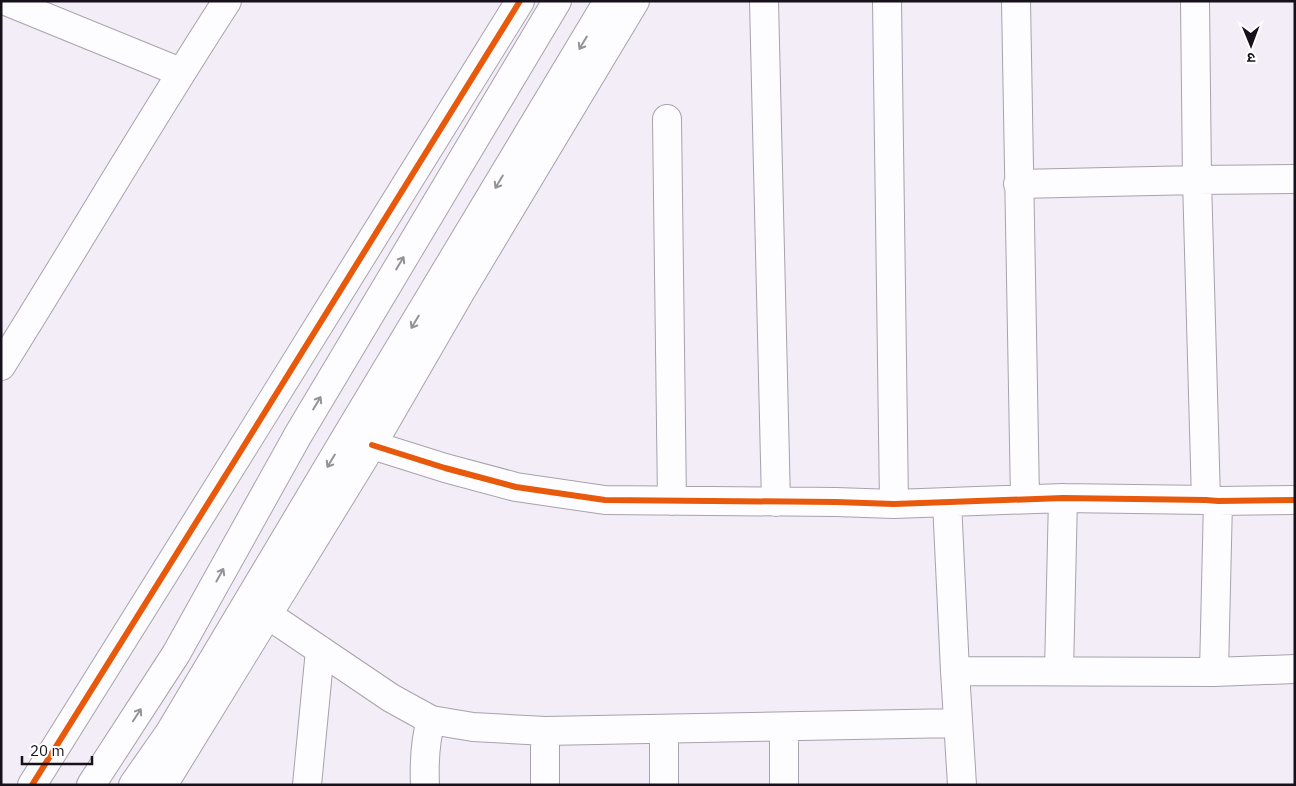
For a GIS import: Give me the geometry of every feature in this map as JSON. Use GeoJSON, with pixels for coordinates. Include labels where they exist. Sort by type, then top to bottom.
{"type":"FeatureCollection","features":[{"type":"Feature","properties":{"kind":"street"},"geometry":{"type":"LineString","coordinates":[[6,1],[180,72]]}},
{"type":"Feature","properties":{"kind":"street"},"geometry":{"type":"LineString","coordinates":[[1,366],[60,272],[180,72],[227,1]]}},
{"type":"Feature","properties":{"kind":"street"},"geometry":{"type":"LineString","coordinates":[[32,785],[520,1]]}},
{"type":"Feature","properties":{"kind":"street"},"geometry":{"type":"LineString","coordinates":[[91,785],[176,654],[298,435],[556,1]]}},
{"type":"Feature","properties":{"kind":"street"},"geometry":{"type":"LineString","coordinates":[[164,785],[258,608],[608,1]]}},
{"type":"Feature","properties":{"kind":"street"},"geometry":{"type":"LineString","coordinates":[[133,785],[372,445],[461,291],[635,1]]}},
{"type":"Feature","properties":{"kind":"street"},"geometry":{"type":"LineString","coordinates":[[764,1],[776,502]]}},
{"type":"Feature","properties":{"kind":"street"},"geometry":{"type":"LineString","coordinates":[[886,1],[894,504]]}},
{"type":"Feature","properties":{"kind":"street"},"geometry":{"type":"LineString","coordinates":[[1016,1],[1025,499]]}},
{"type":"Feature","properties":{"kind":"street"},"geometry":{"type":"LineString","coordinates":[[1195,1],[1198,180],[1212,500],[1214,672]]}},
{"type":"Feature","properties":{"kind":"street"},"geometry":{"type":"LineString","coordinates":[[667,120],[672,501]]}},
{"type":"Feature","properties":{"kind":"street"},"geometry":{"type":"LineString","coordinates":[[1018,184],[1295,179]]}},
{"type":"Feature","properties":{"kind":"street"},"geometry":{"type":"LineString","coordinates":[[372,445],[445,468],[516,487],[605,500],[894,504],[1063,498],[1295,500]]}},
{"type":"Feature","properties":{"kind":"street"},"geometry":{"type":"LineString","coordinates":[[1059,671],[1063,498]]}},
{"type":"Feature","properties":{"kind":"street"},"geometry":{"type":"LineString","coordinates":[[947,502],[962,785]]}},
{"type":"Feature","properties":{"kind":"street"},"geometry":{"type":"LineString","coordinates":[[258,608],[392,698],[432,720],[473,727],[544,731],[958,723]]}},
{"type":"Feature","properties":{"kind":"street"},"geometry":{"type":"LineString","coordinates":[[307,785],[320,650]]}},
{"type":"Feature","properties":{"kind":"street"},"geometry":{"type":"LineString","coordinates":[[955,671],[1214,672],[1295,669]]}},
{"type":"Feature","properties":{"kind":"street"},"geometry":{"type":"LineString","coordinates":[[425,785],[425,753],[427,735],[432,720]]}},
{"type":"Feature","properties":{"kind":"street"},"geometry":{"type":"LineString","coordinates":[[784,727],[784,785]]}},
{"type":"Feature","properties":{"kind":"street"},"geometry":{"type":"LineString","coordinates":[[664,729],[664,785]]}},
{"type":"Feature","properties":{"kind":"street"},"geometry":{"type":"LineString","coordinates":[[544,731],[545,785]]}},
{"type":"Feature","properties":{"kind":"cycle path"},"geometry":{"type":"LineString","coordinates":[[32,785],[520,1]]}},
{"type":"Feature","properties":{"kind":"cycle path"},"geometry":{"type":"LineString","coordinates":[[372,445],[445,468],[516,487],[605,500],[894,504],[1063,498],[1218,501],[1295,500]]}}]}
